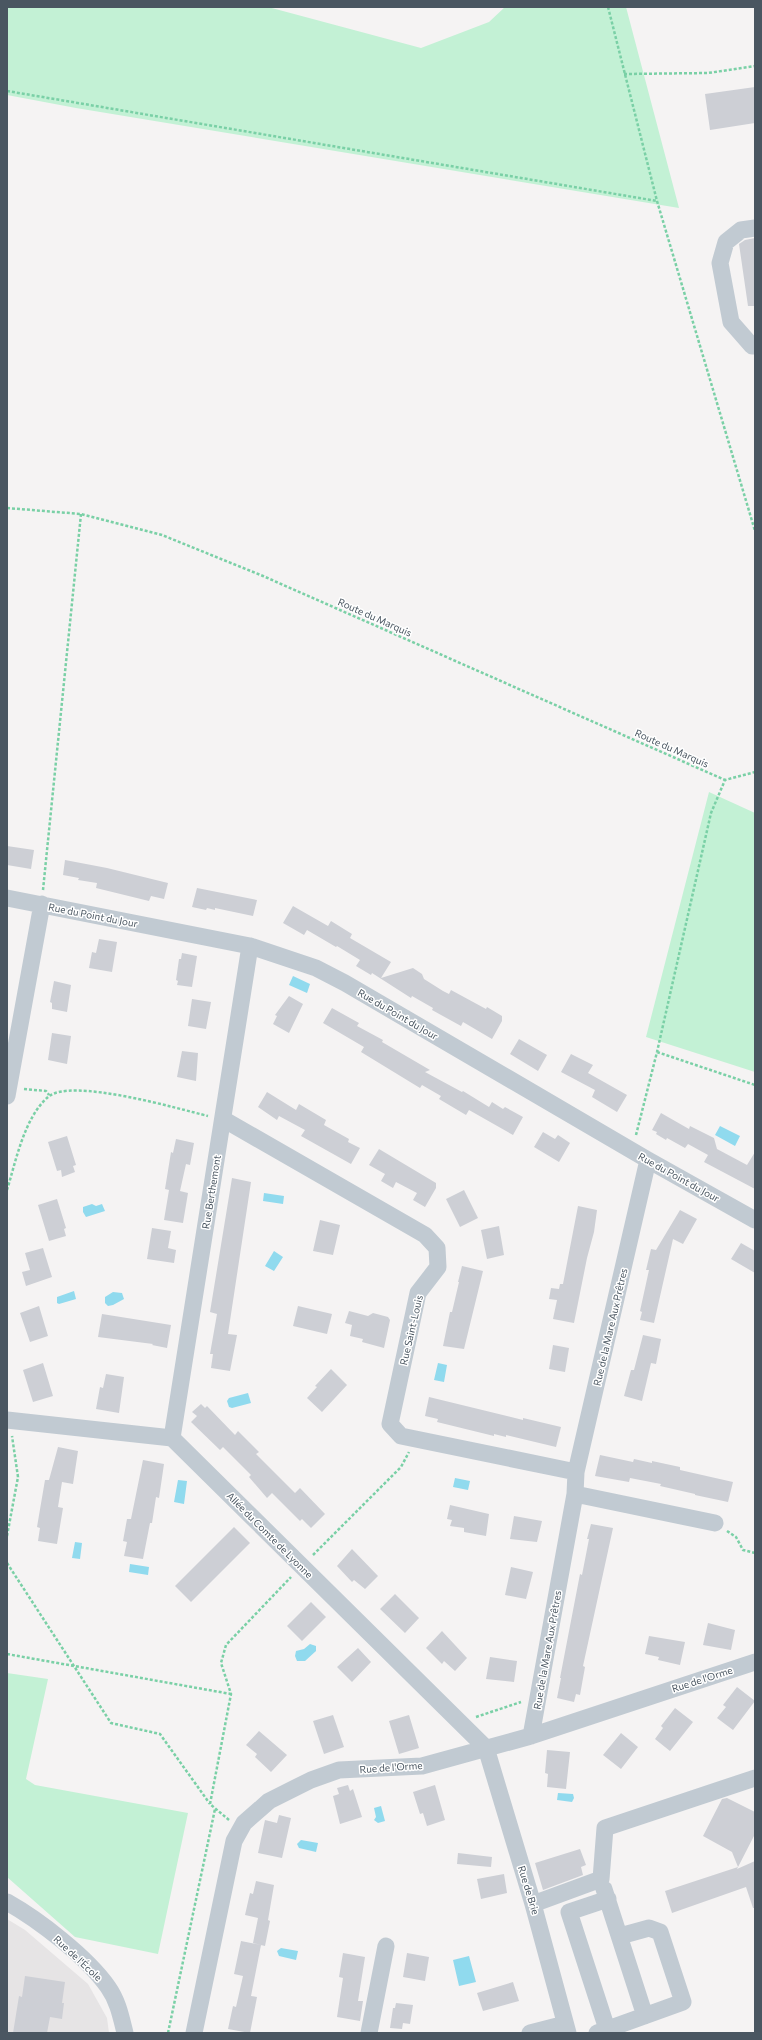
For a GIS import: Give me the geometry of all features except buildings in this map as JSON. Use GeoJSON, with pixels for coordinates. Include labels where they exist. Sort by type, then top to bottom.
{"type":"FeatureCollection","features":[{"type":"Feature","properties":{"kind":"street"},"geometry":{"type":"LineString","coordinates":[[755,228],[741,230],[726,242],[720,263],[731,322],[752,346],[755,346]]}},
{"type":"Feature","properties":{"kind":"street","name":"Rue du Point du Jour"},"geometry":{"type":"LineString","coordinates":[[7,898],[250,946],[316,968],[345,983],[648,1160],[755,1220]]}},
{"type":"Feature","properties":{"kind":"street"},"geometry":{"type":"LineString","coordinates":[[7,1096],[42,904]]}},
{"type":"Feature","properties":{"kind":"street","name":"Rue Berthemont"},"geometry":{"type":"LineString","coordinates":[[172,1438],[250,946]]}},
{"type":"Feature","properties":{"kind":"street","name":"Rue Saint-Louis"},"geometry":{"type":"LineString","coordinates":[[223,1119],[425,1235],[437,1248],[438,1267],[418,1293],[390,1424],[401,1436],[576,1472]]}},
{"type":"Feature","properties":{"kind":"street","name":"Rue de la Mare Aux Prêtres"},"geometry":{"type":"LineString","coordinates":[[531,1736],[575,1494],[576,1472],[648,1160]]}},
{"type":"Feature","properties":{"kind":"street"},"geometry":{"type":"LineString","coordinates":[[8,1420],[172,1438]]}},
{"type":"Feature","properties":{"kind":"street","name":"Allée du Comte de Lyonne"},"geometry":{"type":"LineString","coordinates":[[172,1438],[486,1748]]}},
{"type":"Feature","properties":{"kind":"street"},"geometry":{"type":"LineString","coordinates":[[575,1494],[714,1523]]}},
{"type":"Feature","properties":{"kind":"street","name":"Rue de l'Orme"},"geometry":{"type":"LineString","coordinates":[[194,2033],[234,1841],[244,1823],[269,1801],[311,1780],[339,1770],[422,1766],[531,1736],[755,1662]]}},
{"type":"Feature","properties":{"kind":"street","name":"Rue de Brie"},"geometry":{"type":"LineString","coordinates":[[486,1748],[533,1904],[566,2028]]}},
{"type":"Feature","properties":{"kind":"street"},"geometry":{"type":"LineString","coordinates":[[646,2016],[601,1879],[605,1828],[755,1778]]}},
{"type":"Feature","properties":{"kind":"street"},"geometry":{"type":"LineString","coordinates":[[533,1904],[601,1879]]}},
{"type":"Feature","properties":{"kind":"street"},"geometry":{"type":"LineString","coordinates":[[608,1898],[569,1912],[602,2031],[683,2002],[660,1932],[649,1928],[620,1936]]}},
{"type":"Feature","properties":{"kind":"street","name":"Rue de l'École"},"geometry":{"type":"LineString","coordinates":[[7,1902],[64,1943],[92,1968],[108,1987],[116,2003],[124,2033]]}},
{"type":"Feature","properties":{"kind":"street"},"geometry":{"type":"LineString","coordinates":[[369,2033],[386,1946]]}},
{"type":"Feature","properties":{"kind":"street"},"geometry":{"type":"LineString","coordinates":[[530,2033],[566,2028]]}},
{"type":"Feature","properties":{"kind":"path"},"geometry":{"type":"LineString","coordinates":[[608,7],[657,201],[755,531]]}},
{"type":"Feature","properties":{"kind":"path"},"geometry":{"type":"LineString","coordinates":[[624,74],[708,73],[755,66]]}},
{"type":"Feature","properties":{"kind":"path"},"geometry":{"type":"LineString","coordinates":[[7,91],[657,201]]}},
{"type":"Feature","properties":{"kind":"path","name":"Route du Marquis"},"geometry":{"type":"LineString","coordinates":[[7,508],[81,514],[162,535],[263,576],[725,780]]}},
{"type":"Feature","properties":{"kind":"path"},"geometry":{"type":"LineString","coordinates":[[42,904],[81,514]]}},
{"type":"Feature","properties":{"kind":"path"},"geometry":{"type":"LineString","coordinates":[[632,1150],[657,1052],[711,813],[725,780],[755,772]]}},
{"type":"Feature","properties":{"kind":"path"},"geometry":{"type":"LineString","coordinates":[[657,1052],[755,1086]]}},
{"type":"Feature","properties":{"kind":"path"},"geometry":{"type":"LineString","coordinates":[[23,1089],[46,1091],[49,1095]]}},
{"type":"Feature","properties":{"kind":"path"},"geometry":{"type":"LineString","coordinates":[[7,1190],[32,1118],[49,1095],[71,1090],[96,1092],[223,1119]]}},
{"type":"Feature","properties":{"kind":"path"},"geometry":{"type":"LineString","coordinates":[[7,1536],[18,1477],[8,1420]]}},
{"type":"Feature","properties":{"kind":"path"},"geometry":{"type":"LineString","coordinates":[[210,1804],[231,1694],[221,1663],[226,1645],[377,1488],[400,1467],[415,1440]]}},
{"type":"Feature","properties":{"kind":"path"},"geometry":{"type":"LineString","coordinates":[[714,1523],[736,1537],[743,1550],[755,1553]]}},
{"type":"Feature","properties":{"kind":"path"},"geometry":{"type":"LineString","coordinates":[[7,1564],[111,1723],[160,1734],[210,1804],[240,1829]]}},
{"type":"Feature","properties":{"kind":"path"},"geometry":{"type":"LineString","coordinates":[[7,1654],[231,1694]]}},
{"type":"Feature","properties":{"kind":"path"},"geometry":{"type":"LineString","coordinates":[[460,1722],[538,1696]]}},
{"type":"Feature","properties":{"kind":"path"},"geometry":{"type":"LineString","coordinates":[[168,2033],[215,1809]]}},
{"type":"Feature","properties":{"kind":"shaded area"},"geometry":{"type":"Polygon","coordinates":[[[7,1919],[25,1930],[88,1984],[107,2018],[109,2033],[7,2033],[7,1919]]]}},
{"type":"Feature","properties":{"kind":"green space"},"geometry":{"type":"Polygon","coordinates":[[[7,7],[268,7],[421,48],[489,22],[505,7],[626,7],[679,208],[76,108],[7,95],[7,7]]]}},
{"type":"Feature","properties":{"kind":"green space"},"geometry":{"type":"Polygon","coordinates":[[[709,792],[755,813],[755,1072],[646,1037],[709,792]]]}},
{"type":"Feature","properties":{"kind":"green space"},"geometry":{"type":"Polygon","coordinates":[[[7,1673],[48,1679],[26,1779],[35,1785],[188,1813],[158,1954],[75,1937],[7,1877],[7,1673]]]}},
{"type":"Feature","properties":{"kind":"water"},"geometry":{"type":"Polygon","coordinates":[[[293,976],[310,984],[307,993],[289,985],[293,976]]]}},
{"type":"Feature","properties":{"kind":"water"},"geometry":{"type":"Polygon","coordinates":[[[720,1126],[740,1136],[735,1146],[715,1135],[720,1126]]]}},
{"type":"Feature","properties":{"kind":"water"},"geometry":{"type":"Polygon","coordinates":[[[264,1193],[284,1196],[283,1204],[263,1201],[264,1193]]]}},
{"type":"Feature","properties":{"kind":"water"},"geometry":{"type":"Polygon","coordinates":[[[92,1204],[96,1206],[102,1204],[105,1211],[86,1217],[83,1212],[83,1207],[92,1204]]]}},
{"type":"Feature","properties":{"kind":"water"},"geometry":{"type":"Polygon","coordinates":[[[274,1251],[283,1257],[274,1271],[265,1266],[274,1251]]]}},
{"type":"Feature","properties":{"kind":"water"},"geometry":{"type":"Polygon","coordinates":[[[74,1291],[76,1299],[59,1304],[57,1303],[57,1297],[74,1291]]]}},
{"type":"Feature","properties":{"kind":"water"},"geometry":{"type":"Polygon","coordinates":[[[113,1292],[122,1293],[124,1299],[108,1306],[105,1303],[105,1297],[113,1292]]]}},
{"type":"Feature","properties":{"kind":"water"},"geometry":{"type":"Polygon","coordinates":[[[438,1363],[447,1365],[444,1382],[434,1380],[438,1363]]]}},
{"type":"Feature","properties":{"kind":"water"},"geometry":{"type":"Polygon","coordinates":[[[248,1393],[251,1403],[232,1408],[229,1407],[227,1401],[229,1398],[248,1393]]]}},
{"type":"Feature","properties":{"kind":"water"},"geometry":{"type":"Polygon","coordinates":[[[455,1478],[470,1481],[468,1490],[453,1487],[455,1478]]]}},
{"type":"Feature","properties":{"kind":"water"},"geometry":{"type":"Polygon","coordinates":[[[178,1480],[187,1481],[184,1504],[174,1502],[178,1480]]]}},
{"type":"Feature","properties":{"kind":"water"},"geometry":{"type":"Polygon","coordinates":[[[75,1542],[82,1543],[80,1559],[72,1558],[75,1542]]]}},
{"type":"Feature","properties":{"kind":"water"},"geometry":{"type":"Polygon","coordinates":[[[130,1564],[149,1567],[148,1575],[129,1572],[130,1564]]]}},
{"type":"Feature","properties":{"kind":"water"},"geometry":{"type":"Polygon","coordinates":[[[310,1644],[316,1646],[316,1651],[305,1661],[297,1661],[295,1656],[296,1651],[304,1649],[310,1644]]]}},
{"type":"Feature","properties":{"kind":"water"},"geometry":{"type":"Polygon","coordinates":[[[558,1793],[573,1794],[574,1798],[572,1802],[557,1800],[558,1793]]]}},
{"type":"Feature","properties":{"kind":"water"},"geometry":{"type":"Polygon","coordinates":[[[381,1806],[385,1821],[378,1823],[374,1820],[376,1817],[374,1808],[381,1806]]]}},
{"type":"Feature","properties":{"kind":"water"},"geometry":{"type":"Polygon","coordinates":[[[301,1840],[318,1843],[316,1852],[299,1848],[297,1844],[301,1840]]]}},
{"type":"Feature","properties":{"kind":"water"},"geometry":{"type":"Polygon","coordinates":[[[281,1948],[298,1951],[296,1960],[279,1956],[277,1951],[281,1948]]]}},
{"type":"Feature","properties":{"kind":"water"},"geometry":{"type":"Polygon","coordinates":[[[469,1956],[476,1982],[459,1986],[453,1960],[469,1956]]]}}]}
